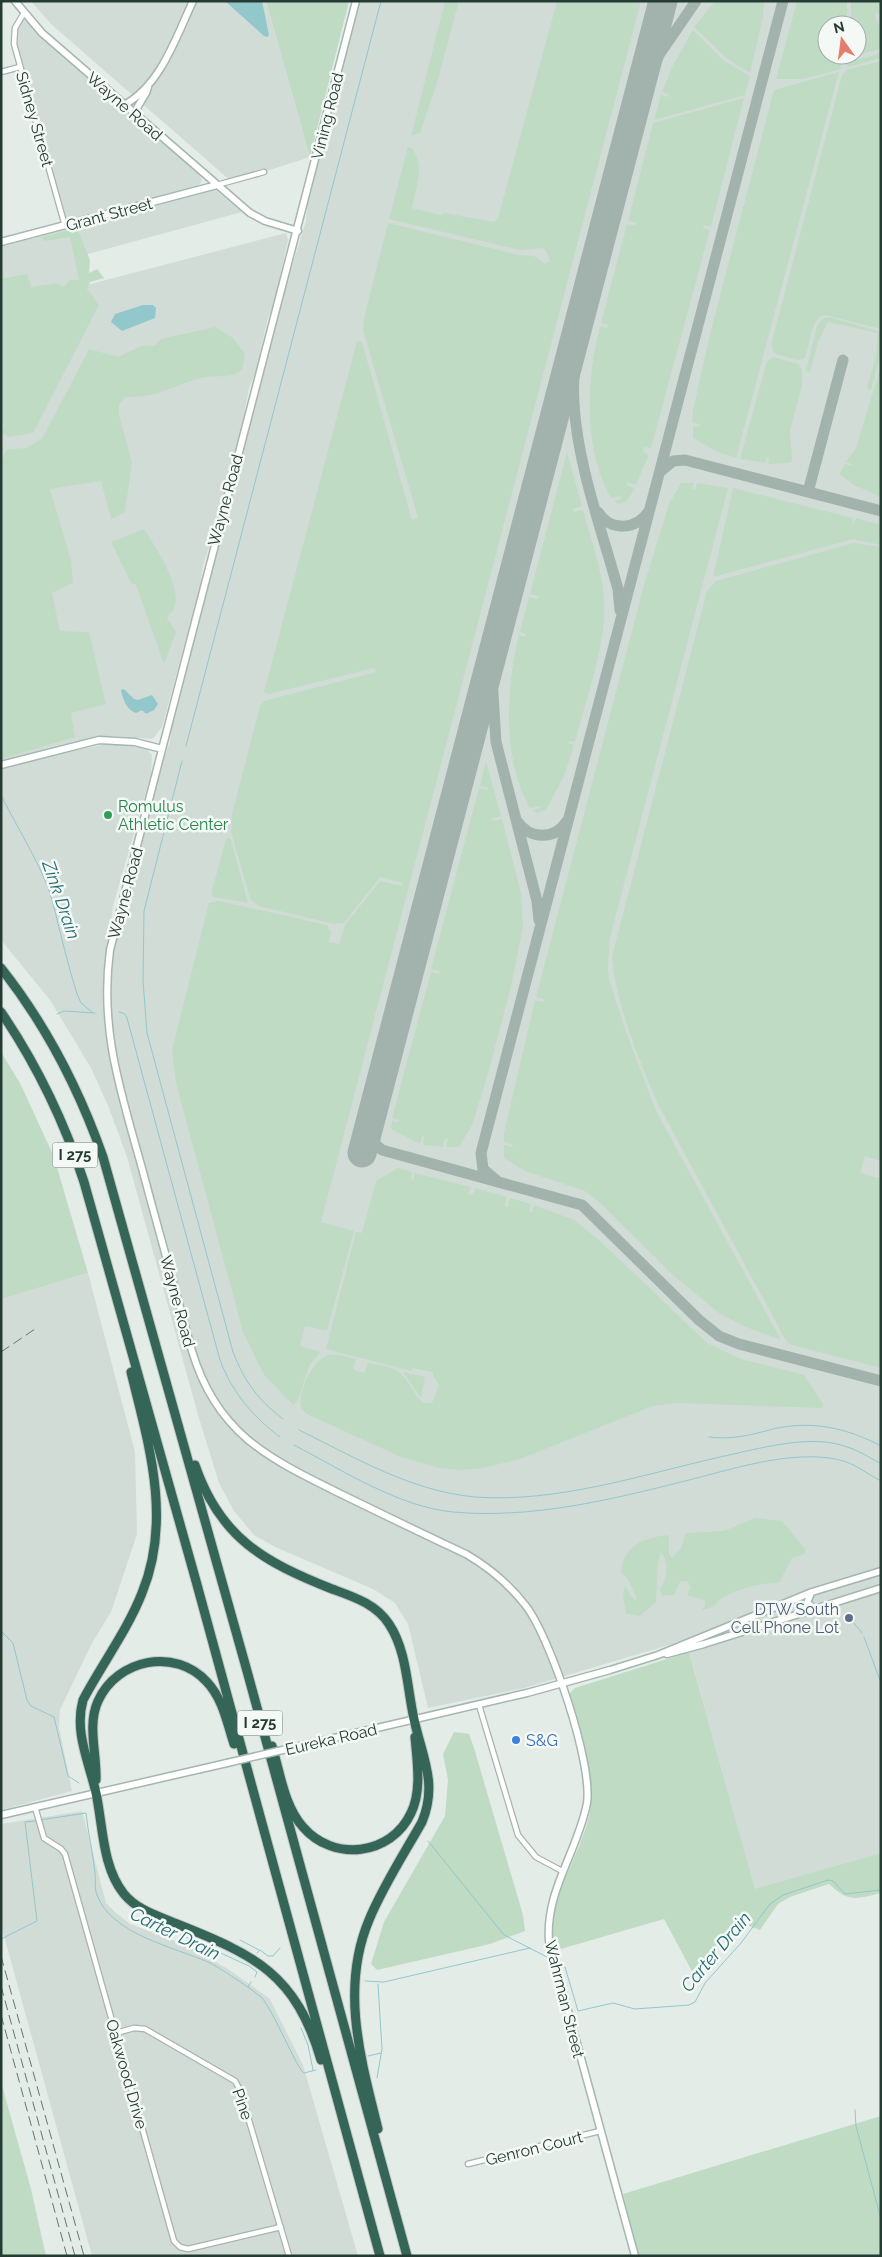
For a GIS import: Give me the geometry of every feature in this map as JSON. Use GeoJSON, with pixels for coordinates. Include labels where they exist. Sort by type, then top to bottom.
{"type":"FeatureCollection","features":[{"type":"Feature","properties":{"kind":"highway","name":"I 275"},"geometry":{"type":"LineString","coordinates":[[1,968],[42,1026],[81,1101],[103,1157],[407,2256]]}},
{"type":"Feature","properties":{"kind":"highway","name":"I 275"},"geometry":{"type":"LineString","coordinates":[[1,1012],[40,1076],[68,1137],[84,1182],[196,1581],[380,2256]]}},
{"type":"Feature","properties":{"kind":"highway"},"geometry":{"type":"LineString","coordinates":[[138,1280],[157,1333],[193,1459],[211,1502],[238,1537],[265,1559],[302,1577],[365,1602],[381,1614],[399,1643],[414,1720],[429,1780],[427,1809],[369,1920],[362,1939],[354,1985],[355,2029],[383,2155],[382,2166]]}},
{"type":"Feature","properties":{"kind":"highway"},"geometry":{"type":"LineString","coordinates":[[114,1289],[153,1461],[157,1519],[150,1568],[142,1593],[117,1642],[85,1696],[81,1708],[80,1732],[96,1793],[110,1864],[114,1876],[125,1895],[150,1913],[234,1947],[255,1959],[292,1996],[312,2033],[350,2163],[360,2185]]}},
{"type":"Feature","properties":{"kind":"highway"},"geometry":{"type":"LineString","coordinates":[[96,1793],[93,1723],[98,1702],[106,1687],[118,1675],[133,1666],[159,1661],[182,1665],[206,1681],[216,1694],[223,1710],[266,1842]]}},
{"type":"Feature","properties":{"kind":"highway"},"geometry":{"type":"LineString","coordinates":[[247,1672],[295,1816],[308,1833],[338,1849],[348,1851],[370,1848],[392,1837],[406,1823],[413,1807],[417,1786],[414,1720]]}},
{"type":"Feature","properties":{"kind":"main road","name":"Wayne Road"},"geometry":{"type":"LineString","coordinates":[[15,1],[42,33],[124,106],[250,213],[265,221],[298,231],[252,395],[110,950],[105,981],[106,1008],[116,1074],[192,1351],[202,1380],[215,1403],[231,1424],[246,1439],[275,1461],[466,1554],[502,1580],[527,1607],[538,1625],[561,1684]]}},
{"type":"Feature","properties":{"kind":"main road"},"geometry":{"type":"LineString","coordinates":[[139,117],[137,108],[193,1]]}},
{"type":"Feature","properties":{"kind":"main road","name":"Vining Road"},"geometry":{"type":"LineString","coordinates":[[298,231],[356,1]]}},
{"type":"Feature","properties":{"kind":"main road"},"geometry":{"type":"LineString","coordinates":[[124,106],[148,87]]}},
{"type":"Feature","properties":{"kind":"main road","name":"Grant Street"},"geometry":{"type":"LineString","coordinates":[[1,242],[217,185]]}},
{"type":"Feature","properties":{"kind":"main road"},"geometry":{"type":"LineString","coordinates":[[1,765],[99,740],[135,742],[162,749]]}},
{"type":"Feature","properties":{"kind":"main road","name":"Eureka Road"},"geometry":{"type":"LineString","coordinates":[[1,1815],[479,1705],[561,1684],[658,1655],[812,1592],[881,1571]]}},
{"type":"Feature","properties":{"kind":"main road","name":"Eureka Road"},"geometry":{"type":"LineString","coordinates":[[658,1655],[686,1650],[881,1588]]}},
{"type":"Feature","properties":{"kind":"main road"},"geometry":{"type":"LineString","coordinates":[[812,1592],[807,1601],[808,1605],[815,1609]]}},
{"type":"Feature","properties":{"kind":"main road","name":"Wahrman Street"},"geometry":{"type":"LineString","coordinates":[[561,1684],[587,1769],[587,1802],[577,1839],[562,1871],[548,1915],[548,1941],[635,2256]]}},
{"type":"Feature","properties":{"kind":"street","name":"Sidney Street"},"geometry":{"type":"LineString","coordinates":[[24,13],[17,24],[14,36],[20,67],[65,226]]}},
{"type":"Feature","properties":{"kind":"street"},"geometry":{"type":"LineString","coordinates":[[1,72],[20,67]]}},
{"type":"Feature","properties":{"kind":"street"},"geometry":{"type":"LineString","coordinates":[[217,185],[264,172]]}},
{"type":"Feature","properties":{"kind":"street"},"geometry":{"type":"LineString","coordinates":[[479,1705],[518,1835],[536,1857],[562,1871]]}},
{"type":"Feature","properties":{"kind":"street","name":"Oakwood Drive"},"geometry":{"type":"LineString","coordinates":[[36,1807],[44,1838],[61,1848],[65,1854],[176,2244],[188,2249],[282,2227]]}},
{"type":"Feature","properties":{"kind":"street","name":"Pine"},"geometry":{"type":"LineString","coordinates":[[116,2034],[134,2028],[145,2030],[235,2081],[240,2090],[289,2256]]}},
{"type":"Feature","properties":{"kind":"street","name":"Genron Court"},"geometry":{"type":"LineString","coordinates":[[468,2164],[600,2131]]}},
{"type":"Feature","properties":{"kind":"shaded area"},"geometry":{"type":"Polygon","coordinates":[[[31,1],[266,1],[310,157],[232,182],[51,24],[31,1]]]}},
{"type":"Feature","properties":{"kind":"shaded area"},"geometry":{"type":"Polygon","coordinates":[[[358,1],[881,1],[881,1853],[755,1890],[686,1640],[524,1688],[428,1708],[408,1624],[395,1603],[373,1589],[275,1547],[254,1535],[234,1511],[219,1483],[198,1415],[127,1157],[109,1108],[91,1068],[50,1000],[1,940],[1,766],[106,744],[146,748],[152,755],[151,774],[113,906],[111,925],[118,926],[157,777],[170,742],[171,723],[271,334],[306,221],[307,207],[358,1]]]}},
{"type":"Feature","properties":{"kind":"shaded area"},"geometry":{"type":"Polygon","coordinates":[[[22,20],[27,20],[113,100],[198,172],[202,180],[200,184],[195,188],[66,220],[16,39],[18,24],[22,20]]]}},
{"type":"Feature","properties":{"kind":"shaded area"},"geometry":{"type":"Polygon","coordinates":[[[214,189],[242,212],[77,257],[83,286],[286,233],[288,240],[274,304],[267,321],[256,371],[249,388],[242,426],[215,529],[203,565],[200,587],[162,727],[153,739],[114,736],[91,739],[1,762],[1,244],[214,189]]]}},
{"type":"Feature","properties":{"kind":"shaded area"},"geometry":{"type":"Polygon","coordinates":[[[88,1273],[135,1452],[137,1534],[111,1612],[91,1645],[60,1710],[59,1727],[72,1791],[1,1810],[1,1299],[88,1273]]]}},
{"type":"Feature","properties":{"kind":"shaded area"},"geometry":{"type":"Polygon","coordinates":[[[82,1811],[106,1903],[115,1912],[130,1924],[183,1944],[228,1969],[270,1999],[303,2065],[358,2256],[92,2256],[1,1925],[1,1824],[82,1811]]]}},
{"type":"Feature","properties":{"kind":"green space"},"geometry":{"type":"Polygon","coordinates":[[[266,1],[349,1],[310,157],[266,1]]]}},
{"type":"Feature","properties":{"kind":"green space"},"geometry":{"type":"Polygon","coordinates":[[[445,1],[459,1],[437,83],[420,133],[411,136],[445,1]]]}},
{"type":"Feature","properties":{"kind":"green space"},"geometry":{"type":"Polygon","coordinates":[[[557,1],[641,1],[321,1222],[354,1231],[327,1331],[305,1326],[300,1346],[320,1352],[309,1366],[298,1400],[293,1405],[264,1375],[243,1332],[176,1083],[172,1050],[209,903],[219,901],[327,925],[331,932],[329,942],[339,944],[345,925],[380,881],[402,886],[403,883],[380,877],[344,923],[334,924],[259,906],[250,899],[231,831],[232,814],[260,706],[264,701],[376,672],[374,668],[269,694],[264,692],[357,341],[362,342],[412,520],[418,518],[363,330],[365,314],[388,223],[519,255],[534,256],[545,264],[550,261],[543,248],[520,250],[389,219],[408,147],[413,149],[417,156],[419,171],[412,208],[440,215],[445,213],[494,222],[498,218],[557,1]]]}},
{"type":"Feature","properties":{"kind":"green space"},"geometry":{"type":"Polygon","coordinates":[[[715,1],[764,1],[763,17],[750,73],[726,58],[694,27],[715,1]]]}},
{"type":"Feature","properties":{"kind":"green space"},"geometry":{"type":"Polygon","coordinates":[[[797,1],[847,1],[847,15],[817,15],[817,65],[841,65],[840,69],[803,79],[776,79],[797,1]]]}},
{"type":"Feature","properties":{"kind":"green space"},"geometry":{"type":"Polygon","coordinates":[[[851,1],[881,1],[881,13],[875,14],[877,22],[881,25],[881,49],[867,52],[867,15],[851,15],[851,1]]]}},
{"type":"Feature","properties":{"kind":"green space"},"geometry":{"type":"Polygon","coordinates":[[[693,30],[724,61],[750,76],[745,95],[654,120],[661,95],[668,97],[669,94],[662,92],[673,65],[693,30]]]}},
{"type":"Feature","properties":{"kind":"green space"},"geometry":{"type":"Polygon","coordinates":[[[881,53],[881,58],[867,62],[867,57],[881,53]]]}},
{"type":"Feature","properties":{"kind":"green space"},"geometry":{"type":"Polygon","coordinates":[[[881,61],[881,329],[825,315],[816,322],[813,328],[804,359],[798,360],[775,354],[771,345],[842,75],[846,70],[881,61]]]}},
{"type":"Feature","properties":{"kind":"green space"},"geometry":{"type":"Polygon","coordinates":[[[839,72],[736,458],[716,451],[693,438],[693,426],[699,427],[700,424],[692,423],[693,410],[711,330],[774,90],[839,72]]]}},
{"type":"Feature","properties":{"kind":"green space"},"geometry":{"type":"Polygon","coordinates":[[[744,98],[711,227],[704,225],[703,228],[710,230],[651,448],[644,447],[643,452],[649,454],[636,485],[627,482],[627,485],[635,488],[626,502],[618,504],[614,501],[621,499],[621,496],[611,498],[596,458],[590,414],[592,369],[600,326],[607,328],[608,325],[601,323],[627,224],[635,226],[636,223],[628,221],[653,123],[744,98]]]}},
{"type":"Feature","properties":{"kind":"green space"},"geometry":{"type":"Polygon","coordinates":[[[77,228],[90,260],[89,273],[97,269],[104,278],[90,282],[87,289],[99,305],[33,433],[8,437],[2,432],[5,424],[1,424],[1,279],[27,274],[31,287],[57,283],[64,287],[70,280],[79,280],[70,237],[44,241],[42,237],[77,228]]]}},
{"type":"Feature","properties":{"kind":"green space"},"geometry":{"type":"Polygon","coordinates":[[[829,317],[881,332],[881,353],[871,390],[867,388],[876,357],[878,333],[828,322],[818,343],[810,372],[806,371],[817,326],[822,319],[829,317]]]}},
{"type":"Feature","properties":{"kind":"green space"},"geometry":{"type":"Polygon","coordinates":[[[215,327],[233,338],[245,354],[242,370],[227,376],[201,378],[156,394],[125,397],[119,405],[119,415],[132,463],[125,512],[111,519],[101,481],[50,489],[71,560],[73,583],[52,593],[60,631],[89,632],[106,704],[71,713],[75,737],[1,759],[1,466],[5,452],[9,449],[26,448],[42,439],[89,349],[118,357],[141,346],[154,346],[161,339],[215,327]]]}},
{"type":"Feature","properties":{"kind":"green space"},"geometry":{"type":"Polygon","coordinates":[[[774,357],[798,364],[802,369],[802,385],[790,431],[792,460],[790,463],[768,464],[769,458],[767,457],[765,463],[740,459],[767,361],[774,357]]]}},
{"type":"Feature","properties":{"kind":"green space"},"geometry":{"type":"Polygon","coordinates":[[[881,366],[881,497],[854,485],[839,474],[845,464],[852,466],[852,464],[846,462],[856,448],[881,366]]]}},
{"type":"Feature","properties":{"kind":"green space"},"geometry":{"type":"Polygon","coordinates":[[[567,452],[582,506],[573,509],[574,512],[583,510],[593,543],[603,588],[604,616],[595,671],[575,742],[569,741],[568,743],[574,745],[565,774],[546,810],[537,813],[532,810],[540,808],[539,806],[530,808],[521,789],[515,768],[511,746],[509,700],[511,677],[519,635],[526,637],[526,634],[520,632],[529,597],[537,599],[538,596],[530,594],[567,452]]]}},
{"type":"Feature","properties":{"kind":"green space"},"geometry":{"type":"Polygon","coordinates":[[[681,483],[694,483],[692,489],[695,490],[697,483],[728,488],[610,938],[609,979],[626,1032],[656,1111],[781,1340],[741,1325],[719,1313],[675,1277],[599,1202],[585,1191],[525,1171],[504,1158],[504,1145],[512,1147],[513,1145],[504,1142],[504,1133],[535,1000],[543,1002],[544,999],[536,997],[644,585],[669,504],[681,483]]]}},
{"type":"Feature","properties":{"kind":"green space"},"geometry":{"type":"Polygon","coordinates":[[[733,488],[853,518],[852,526],[856,518],[881,525],[881,545],[853,539],[713,577],[733,488]]]}},
{"type":"Feature","properties":{"kind":"green space"},"geometry":{"type":"Polygon","coordinates":[[[144,529],[167,567],[175,589],[176,599],[174,608],[167,618],[176,632],[164,664],[136,585],[131,583],[111,542],[144,529]]]}},
{"type":"Feature","properties":{"kind":"green space"},"geometry":{"type":"Polygon","coordinates":[[[854,543],[881,547],[881,1161],[865,1156],[860,1173],[878,1178],[881,1176],[881,1368],[799,1347],[788,1343],[784,1337],[660,1108],[637,1054],[623,1013],[612,956],[707,591],[716,581],[854,543]]]}},
{"type":"Feature","properties":{"kind":"green space"},"geometry":{"type":"Polygon","coordinates":[[[486,761],[501,816],[492,819],[493,821],[502,819],[521,893],[523,927],[511,987],[473,1123],[459,1147],[446,1147],[448,1139],[445,1138],[443,1147],[423,1145],[424,1137],[422,1136],[420,1144],[391,1129],[392,1121],[398,1123],[399,1120],[392,1118],[431,972],[439,974],[440,971],[431,969],[479,788],[488,790],[488,788],[480,786],[486,761]]]}},
{"type":"Feature","properties":{"kind":"green space"},"geometry":{"type":"Polygon","coordinates":[[[229,838],[248,903],[214,897],[211,894],[226,839],[229,838]]]}},
{"type":"Feature","properties":{"kind":"green space"},"geometry":{"type":"Polygon","coordinates":[[[1,1052],[21,1085],[54,1157],[88,1273],[1,1299],[1,1052]]]}},
{"type":"Feature","properties":{"kind":"green space"},"geometry":{"type":"Polygon","coordinates":[[[398,1168],[412,1172],[411,1180],[413,1180],[415,1173],[471,1187],[468,1194],[473,1195],[475,1188],[507,1197],[505,1207],[508,1207],[510,1198],[531,1204],[529,1212],[532,1212],[534,1205],[574,1220],[598,1239],[707,1343],[741,1359],[804,1375],[823,1404],[822,1408],[678,1403],[653,1406],[520,1459],[483,1468],[461,1470],[439,1468],[401,1457],[308,1414],[301,1407],[304,1385],[317,1362],[329,1355],[356,1359],[353,1370],[364,1373],[368,1363],[384,1366],[399,1372],[424,1403],[432,1403],[439,1385],[433,1376],[433,1372],[412,1368],[411,1371],[326,1349],[356,1232],[362,1233],[376,1181],[398,1168]]]}},
{"type":"Feature","properties":{"kind":"green space"},"geometry":{"type":"Polygon","coordinates":[[[403,1372],[425,1377],[421,1398],[403,1372]]]}},
{"type":"Feature","properties":{"kind":"green space"},"geometry":{"type":"Polygon","coordinates":[[[755,1518],[782,1521],[805,1549],[805,1554],[792,1558],[779,1583],[759,1585],[740,1590],[723,1597],[711,1608],[701,1610],[705,1606],[705,1601],[687,1595],[691,1587],[687,1581],[680,1582],[674,1595],[662,1596],[660,1589],[666,1575],[666,1561],[661,1552],[658,1564],[656,1602],[640,1616],[626,1614],[623,1595],[625,1586],[634,1600],[637,1599],[627,1578],[621,1573],[622,1564],[625,1556],[636,1545],[651,1538],[669,1535],[669,1554],[672,1558],[681,1548],[686,1533],[724,1531],[755,1518]]]}},
{"type":"Feature","properties":{"kind":"green space"},"geometry":{"type":"Polygon","coordinates":[[[689,1652],[755,1889],[881,1853],[881,1893],[853,1898],[842,1894],[829,1884],[790,1897],[778,1904],[760,1930],[736,1921],[694,1975],[664,1919],[554,1951],[552,1930],[559,1893],[581,1842],[587,1824],[592,1795],[590,1774],[570,1705],[569,1694],[575,1688],[689,1652]]]}},
{"type":"Feature","properties":{"kind":"green space"},"geometry":{"type":"Polygon","coordinates":[[[454,1732],[469,1734],[474,1748],[523,1915],[525,1931],[490,1944],[377,1970],[371,1964],[384,1922],[445,1816],[448,1780],[443,1754],[454,1732]]]}},
{"type":"Feature","properties":{"kind":"green space"},"geometry":{"type":"Polygon","coordinates":[[[1,2082],[31,2189],[46,2256],[1,2256],[1,2082]]]}},
{"type":"Feature","properties":{"kind":"green space"},"geometry":{"type":"Polygon","coordinates":[[[881,2116],[881,2256],[639,2256],[623,2194],[881,2116]]]}},
{"type":"Feature","properties":{"kind":"water"},"geometry":{"type":"Polygon","coordinates":[[[225,1],[262,1],[269,35],[267,37],[264,36],[225,1]]]}},
{"type":"Feature","properties":{"kind":"water"},"geometry":{"type":"Polygon","coordinates":[[[143,305],[153,305],[156,308],[155,318],[122,331],[111,322],[115,314],[143,305]]]}},
{"type":"Feature","properties":{"kind":"water"},"geometry":{"type":"Polygon","coordinates":[[[124,689],[134,699],[138,700],[152,695],[158,704],[154,710],[146,714],[142,710],[136,713],[126,704],[121,690],[124,689]]]}},
{"type":"Feature","properties":{"kind":"waterway"},"geometry":{"type":"LineString","coordinates":[[186,746],[381,1]]}},
{"type":"Feature","properties":{"kind":"waterway"},"geometry":{"type":"LineString","coordinates":[[182,761],[144,911],[143,981],[147,1033],[233,1352],[247,1381],[259,1397],[283,1419]]}},
{"type":"Feature","properties":{"kind":"waterway","name":"Zink Drain"},"geometry":{"type":"LineString","coordinates":[[1,795],[50,893],[77,994],[81,1003],[92,1012]]}},
{"type":"Feature","properties":{"kind":"waterway"},"geometry":{"type":"LineString","coordinates":[[57,1014],[64,1011],[95,1013]]}},
{"type":"Feature","properties":{"kind":"waterway"},"geometry":{"type":"LineString","coordinates":[[119,1012],[125,1014],[127,1018],[220,1360],[231,1383],[244,1403],[280,1437]]}},
{"type":"Feature","properties":{"kind":"waterway"},"geometry":{"type":"LineString","coordinates":[[709,1437],[734,1437],[787,1426],[802,1425],[842,1430],[881,1446]]}},
{"type":"Feature","properties":{"kind":"waterway"},"geometry":{"type":"LineString","coordinates":[[299,1430],[406,1481],[451,1494],[475,1497],[506,1498],[568,1492],[759,1448],[799,1442],[812,1441],[840,1445],[861,1453],[881,1464]]}},
{"type":"Feature","properties":{"kind":"waterway"},"geometry":{"type":"LineString","coordinates":[[294,1445],[351,1476],[392,1495],[433,1509],[453,1512],[512,1513],[570,1506],[628,1495],[756,1463],[793,1458],[812,1457],[839,1460],[852,1464],[881,1481]]}},
{"type":"Feature","properties":{"kind":"waterway"},"geometry":{"type":"LineString","coordinates":[[854,1623],[862,1633]]}},
{"type":"Feature","properties":{"kind":"waterway","name":"Carter Drain"},"geometry":{"type":"LineString","coordinates":[[1,1631],[13,1643],[27,1700],[31,1706],[54,1717],[68,1776],[79,1783]]}},
{"type":"Feature","properties":{"kind":"waterway"},"geometry":{"type":"LineString","coordinates":[[864,1637],[881,1683]]}},
{"type":"Feature","properties":{"kind":"waterway","name":"Carter Drain"},"geometry":{"type":"LineString","coordinates":[[40,1820],[86,1813],[96,1890],[104,1908],[115,1920],[145,1938],[208,1962],[228,1973],[258,1994],[267,2005],[301,2070],[304,2073],[316,2070]]}},
{"type":"Feature","properties":{"kind":"waterway"},"geometry":{"type":"LineString","coordinates":[[1,1939],[37,1921],[25,1822],[36,1821]]}},
{"type":"Feature","properties":{"kind":"waterway"},"geometry":{"type":"LineString","coordinates":[[428,1841],[504,1935],[547,1957]]}},
{"type":"Feature","properties":{"kind":"waterway","name":"Carter Drain"},"geometry":{"type":"LineString","coordinates":[[560,1965],[565,1967],[578,2011],[613,2003],[635,2009],[689,2005],[695,2002],[705,1983],[741,1943],[770,1904],[783,1895],[828,1880],[833,1881],[845,1894],[881,1890]]}},
{"type":"Feature","properties":{"kind":"waterway"},"geometry":{"type":"LineString","coordinates":[[177,1933],[249,1966],[257,1972],[255,1977]]}},
{"type":"Feature","properties":{"kind":"waterway"},"geometry":{"type":"LineString","coordinates":[[240,1940],[259,1950]]}},
{"type":"Feature","properties":{"kind":"waterway"},"geometry":{"type":"LineString","coordinates":[[257,1953],[260,1950],[268,1956],[273,1956],[280,1948]]}},
{"type":"Feature","properties":{"kind":"waterway","name":"Carter Drain"},"geometry":{"type":"LineString","coordinates":[[365,1981],[384,1982],[530,1948]]}},
{"type":"Feature","properties":{"kind":"waterway"},"geometry":{"type":"LineString","coordinates":[[248,1987],[251,1982]]}},
{"type":"Feature","properties":{"kind":"waterway","name":"Carter Drain"},"geometry":{"type":"LineString","coordinates":[[377,2078],[382,2049],[378,1984]]}},
{"type":"Feature","properties":{"kind":"waterway"},"geometry":{"type":"LineString","coordinates":[[301,2028],[308,2045],[313,2070]]}},
{"type":"Feature","properties":{"kind":"waterway","name":"Carter Drain"},"geometry":{"type":"LineString","coordinates":[[368,2056],[381,2053]]}},
{"type":"Feature","properties":{"kind":"waterway"},"geometry":{"type":"LineString","coordinates":[[855,2110],[856,2126],[881,2219]]}},
{"type":"Feature","properties":{"kind":"taxiway"},"geometry":{"type":"LineString","coordinates":[[632,120],[659,55],[696,1]]}},
{"type":"Feature","properties":{"kind":"taxiway"},"geometry":{"type":"LineString","coordinates":[[496,1180],[483,1169],[481,1153],[783,1]]}},
{"type":"Feature","properties":{"kind":"taxiway"},"geometry":{"type":"LineString","coordinates":[[582,312],[574,369],[576,426],[591,497],[618,589],[620,610]]}},
{"type":"Feature","properties":{"kind":"taxiway"},"geometry":{"type":"LineString","coordinates":[[808,492],[843,360]]}},
{"type":"Feature","properties":{"kind":"taxiway"},"geometry":{"type":"LineString","coordinates":[[661,471],[673,461],[685,460],[881,511]]}},
{"type":"Feature","properties":{"kind":"taxiway"},"geometry":{"type":"LineString","coordinates":[[598,512],[609,523],[624,526],[638,522],[649,511]]}},
{"type":"Feature","properties":{"kind":"taxiway"},"geometry":{"type":"LineString","coordinates":[[497,633],[492,679],[496,742],[537,901],[539,920]]}},
{"type":"Feature","properties":{"kind":"taxiway"},"geometry":{"type":"LineString","coordinates":[[517,821],[529,832],[542,835],[556,832],[567,821]]}},
{"type":"Feature","properties":{"kind":"taxiway"},"geometry":{"type":"LineString","coordinates":[[370,1125],[372,1141],[382,1150],[582,1205],[699,1320],[719,1336],[739,1344],[881,1381]]}},
{"type":"Feature","properties":{"kind":"runway"},"geometry":{"type":"LineString","coordinates":[[362,1153],[663,1]]}},
{"type":"Feature","properties":{"kind":"railway"},"geometry":{"type":"LineString","coordinates":[[1,1352],[35,1329]]}},
{"type":"Feature","properties":{"kind":"railway"},"geometry":{"type":"LineString","coordinates":[[1,1956],[84,2256]]}},
{"type":"Feature","properties":{"kind":"railway"},"geometry":{"type":"LineString","coordinates":[[1,1986],[75,2256]]}},
{"type":"Feature","properties":{"kind":"railway"},"geometry":{"type":"LineString","coordinates":[[1,2015],[67,2256]]}},
{"type":"Feature","properties":{"kind":"place","name":"Romulus Athletic Center"},"geometry":{"type":"Point","coordinates":[108,815]}},
{"type":"Feature","properties":{"kind":"place","name":"DTW South Cell Phone Lot"},"geometry":{"type":"Point","coordinates":[849,1618]}},
{"type":"Feature","properties":{"kind":"place","name":"S&G"},"geometry":{"type":"Point","coordinates":[516,1740]}}]}
